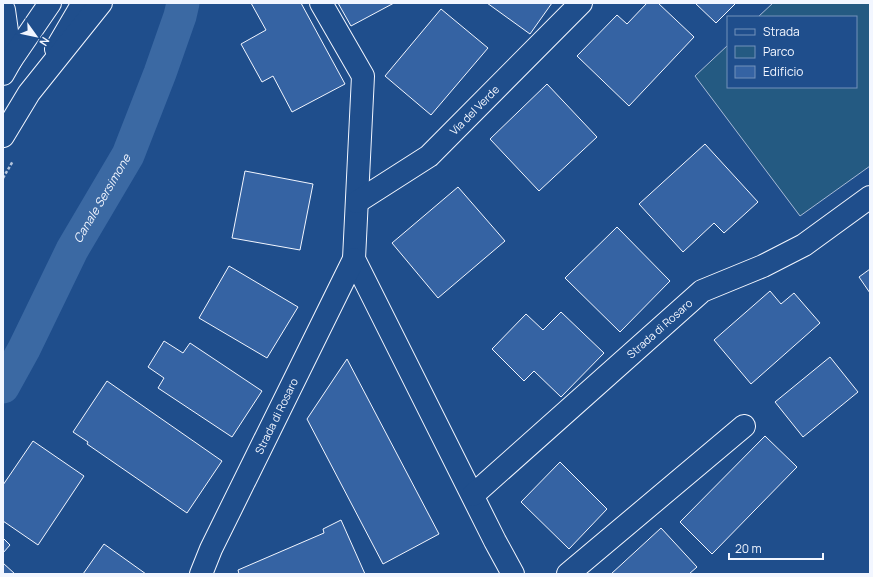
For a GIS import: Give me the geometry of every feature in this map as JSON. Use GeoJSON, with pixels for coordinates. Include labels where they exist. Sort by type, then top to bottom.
{"type":"FeatureCollection","features":[{"type":"Feature","properties":{"kind":"street"},"geometry":{"type":"LineString","coordinates":[[7,67],[50,3]]}},
{"type":"Feature","properties":{"kind":"street"},"geometry":{"type":"LineString","coordinates":[[3,136],[83,3]]}},
{"type":"Feature","properties":{"kind":"street"},"geometry":{"type":"LineString","coordinates":[[29,93],[101,3]]}},
{"type":"Feature","properties":{"kind":"street","name":"Strada di Rosaro"},"geometry":{"type":"LineString","coordinates":[[201,574],[211,549],[354,259],[363,76],[321,3]]}},
{"type":"Feature","properties":{"kind":"street","name":"Via del Verde"},"geometry":{"type":"LineString","coordinates":[[357,202],[429,156],[581,3]]}},
{"type":"Feature","properties":{"kind":"street"},"geometry":{"type":"LineString","coordinates":[[3,8],[7,67]]}},
{"type":"Feature","properties":{"kind":"street","name":"Strada di Rosaro"},"geometry":{"type":"LineString","coordinates":[[473,495],[702,290],[763,266],[804,245],[870,197]]}},
{"type":"Feature","properties":{"kind":"street","name":"Strada di Rosaro"},"geometry":{"type":"LineString","coordinates":[[354,259],[513,574]]}},
{"type":"Feature","properties":{"kind":"street"},"geometry":{"type":"LineString","coordinates":[[568,574],[744,426]]}},
{"type":"Feature","properties":{"kind":"green space"},"geometry":{"type":"Polygon","coordinates":[[[773,3],[870,3],[870,166],[800,216],[695,76],[727,46],[727,88],[857,88],[857,16],[759,16],[773,3]]]}},
{"type":"Feature","properties":{"kind":"building"},"geometry":{"type":"Polygon","coordinates":[[[251,3],[301,3],[345,84],[292,112],[273,76],[262,82],[241,44],[266,30],[251,3]]]}},
{"type":"Feature","properties":{"kind":"building"},"geometry":{"type":"Polygon","coordinates":[[[338,3],[394,3],[351,26],[338,3]]]}},
{"type":"Feature","properties":{"kind":"building"},"geometry":{"type":"Polygon","coordinates":[[[487,3],[552,3],[530,34],[487,3]]]}},
{"type":"Feature","properties":{"kind":"building"},"geometry":{"type":"Polygon","coordinates":[[[647,3],[658,3],[694,37],[629,106],[577,56],[617,15],[627,24],[647,3]]]}},
{"type":"Feature","properties":{"kind":"building"},"geometry":{"type":"Polygon","coordinates":[[[695,3],[736,3],[716,23],[695,3]]]}},
{"type":"Feature","properties":{"kind":"building"},"geometry":{"type":"Polygon","coordinates":[[[441,9],[488,48],[431,115],[385,76],[441,9]]]}},
{"type":"Feature","properties":{"kind":"building"},"geometry":{"type":"Polygon","coordinates":[[[547,84],[597,137],[539,191],[490,139],[547,84]]]}},
{"type":"Feature","properties":{"kind":"building"},"geometry":{"type":"Polygon","coordinates":[[[705,144],[758,202],[724,233],[714,223],[683,252],[639,204],[705,144]]]}},
{"type":"Feature","properties":{"kind":"building"},"geometry":{"type":"Polygon","coordinates":[[[245,171],[313,184],[300,250],[232,238],[245,171]]]}},
{"type":"Feature","properties":{"kind":"building"},"geometry":{"type":"Polygon","coordinates":[[[458,187],[505,241],[438,298],[392,243],[458,187]]]}},
{"type":"Feature","properties":{"kind":"building"},"geometry":{"type":"Polygon","coordinates":[[[617,227],[670,281],[620,332],[565,278],[617,227]]]}},
{"type":"Feature","properties":{"kind":"building"},"geometry":{"type":"Polygon","coordinates":[[[229,266],[298,307],[267,358],[199,318],[229,266]]]}},
{"type":"Feature","properties":{"kind":"building"},"geometry":{"type":"Polygon","coordinates":[[[870,269],[870,293],[859,277],[870,269]]]}},
{"type":"Feature","properties":{"kind":"building"},"geometry":{"type":"Polygon","coordinates":[[[770,291],[781,304],[794,293],[820,323],[751,384],[714,340],[770,291]]]}},
{"type":"Feature","properties":{"kind":"building"},"geometry":{"type":"Polygon","coordinates":[[[561,312],[604,353],[561,397],[534,371],[524,381],[492,349],[526,314],[543,330],[561,312]]]}},
{"type":"Feature","properties":{"kind":"building"},"geometry":{"type":"Polygon","coordinates":[[[164,341],[183,353],[190,343],[262,391],[232,437],[158,388],[164,378],[148,367],[164,341]]]}},
{"type":"Feature","properties":{"kind":"building"},"geometry":{"type":"Polygon","coordinates":[[[830,357],[858,392],[803,437],[775,402],[830,357]]]}},
{"type":"Feature","properties":{"kind":"building"},"geometry":{"type":"Polygon","coordinates":[[[347,359],[439,534],[383,564],[307,419],[347,359]]]}},
{"type":"Feature","properties":{"kind":"building"},"geometry":{"type":"Polygon","coordinates":[[[107,381],[222,461],[187,513],[87,444],[88,442],[73,432],[107,381]]]}},
{"type":"Feature","properties":{"kind":"building"},"geometry":{"type":"Polygon","coordinates":[[[765,436],[797,467],[712,554],[680,522],[765,436]]]}},
{"type":"Feature","properties":{"kind":"building"},"geometry":{"type":"Polygon","coordinates":[[[33,441],[84,476],[38,545],[3,521],[3,485],[33,441]]]}},
{"type":"Feature","properties":{"kind":"building"},"geometry":{"type":"Polygon","coordinates":[[[560,462],[607,509],[569,549],[521,502],[560,462]]]}},
{"type":"Feature","properties":{"kind":"building"},"geometry":{"type":"Polygon","coordinates":[[[341,520],[365,574],[239,574],[238,570],[324,533],[323,529],[341,520]]]}},
{"type":"Feature","properties":{"kind":"building"},"geometry":{"type":"Polygon","coordinates":[[[661,528],[697,567],[689,574],[611,574],[661,528]]]}},
{"type":"Feature","properties":{"kind":"building"},"geometry":{"type":"Polygon","coordinates":[[[3,538],[10,545],[3,553],[3,538]]]}},
{"type":"Feature","properties":{"kind":"building"},"geometry":{"type":"Polygon","coordinates":[[[104,544],[146,574],[83,574],[104,544]]]}},
{"type":"Feature","properties":{"kind":"building"},"geometry":{"type":"Polygon","coordinates":[[[3,563],[15,574],[3,574],[3,563]]]}},
{"type":"Feature","properties":{"kind":"waterway","name":"Canale Sersimone"},"geometry":{"type":"LineString","coordinates":[[3,387],[24,349],[72,250],[128,155],[160,73],[180,16],[183,3]]}}]}
